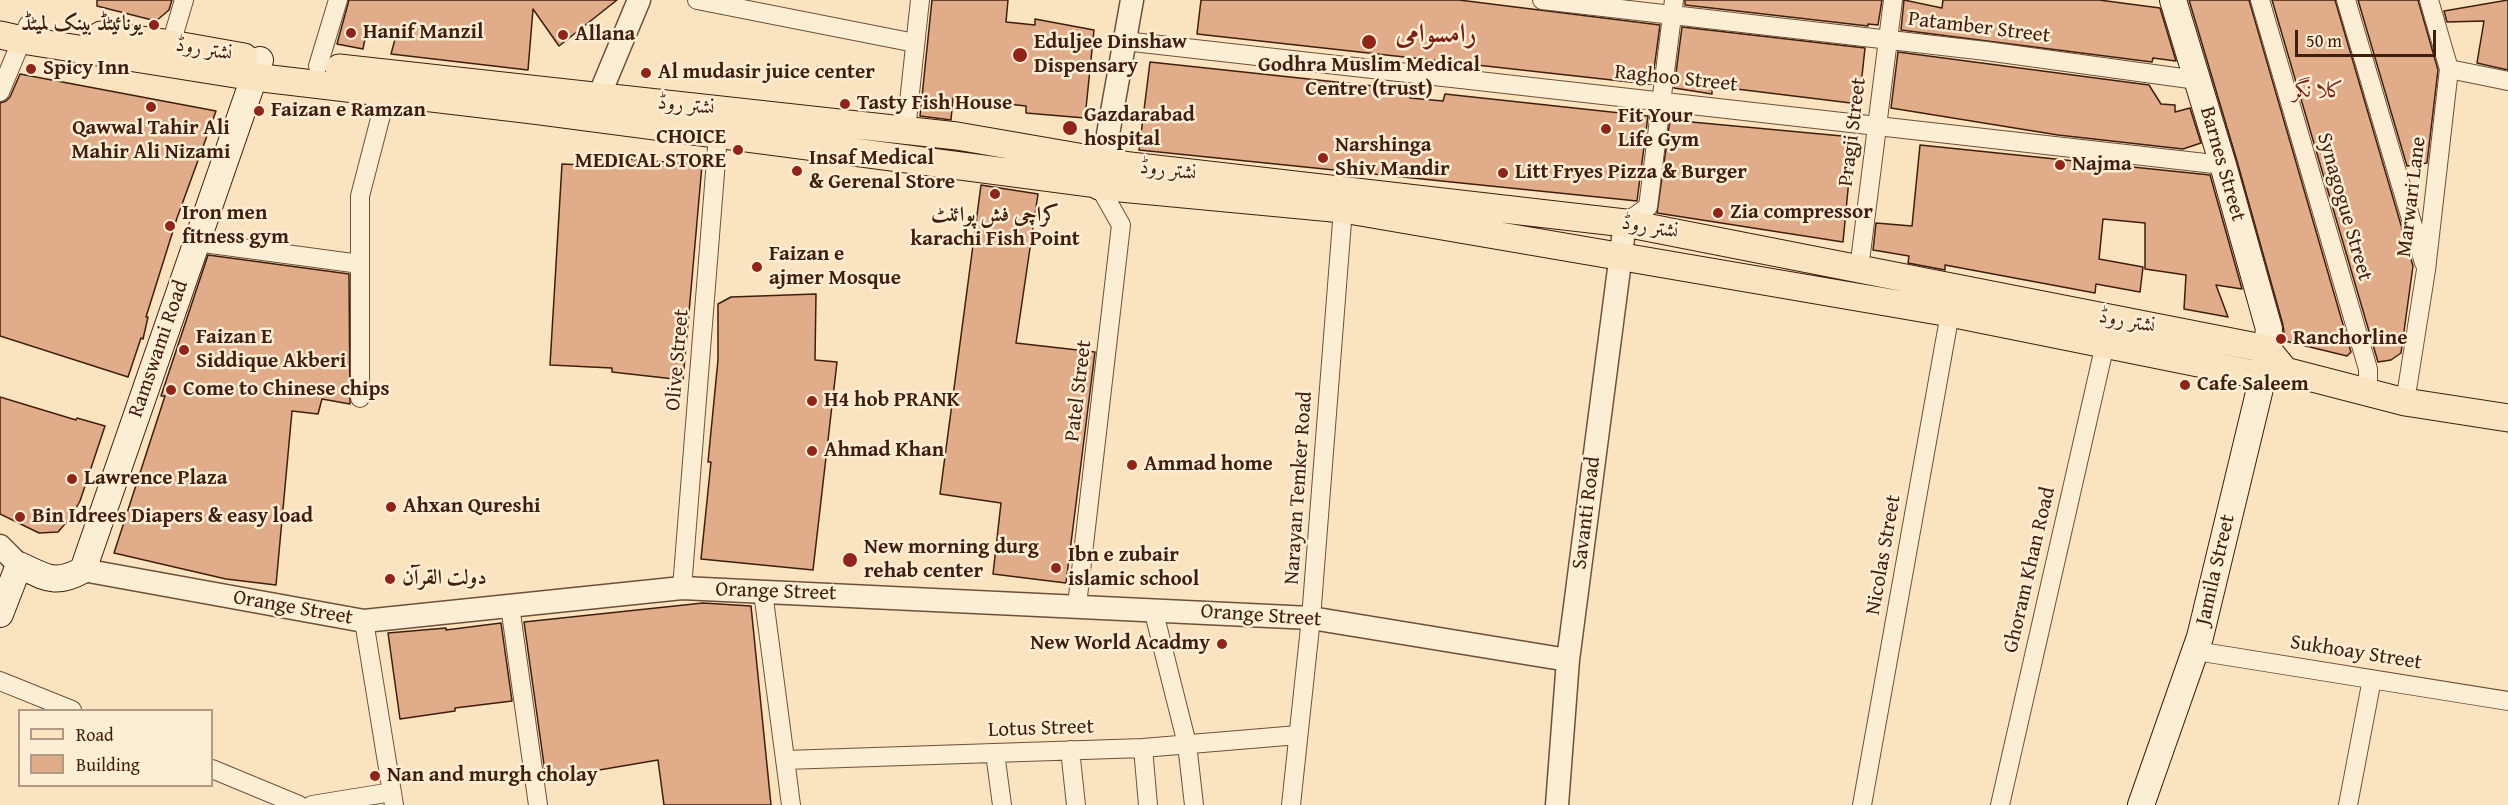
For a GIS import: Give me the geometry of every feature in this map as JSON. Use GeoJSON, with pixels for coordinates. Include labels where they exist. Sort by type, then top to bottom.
{"type":"FeatureCollection","features":[{"type":"Feature","properties":{"kind":"main road","name":"Barnes Street"},"geometry":{"type":"LineString","coordinates":[[2171,0],[2223,165],[2268,339]]}},
{"type":"Feature","properties":{"kind":"main road","name":"نشتر روڈ"},"geometry":{"type":"LineString","coordinates":[[0,16],[16,33],[257,68],[387,92],[1098,184],[1101,174]]}},
{"type":"Feature","properties":{"kind":"main road","name":"نشتر روڈ"},"geometry":{"type":"LineString","coordinates":[[16,33],[171,44],[257,68],[318,66],[957,136],[1101,174],[1343,209],[1621,255],[2274,373],[2405,402],[2508,418]]}},
{"type":"Feature","properties":{"kind":"main road","name":"Ramswami Road"},"geometry":{"type":"LineString","coordinates":[[83,570],[257,68]]}},
{"type":"Feature","properties":{"kind":"main road","name":"نشتر روڈ"},"geometry":{"type":"LineString","coordinates":[[1101,174],[1130,166],[1625,223],[1859,269],[2268,339]]}},
{"type":"Feature","properties":{"kind":"main road"},"geometry":{"type":"LineString","coordinates":[[2268,339],[2274,373]]}},
{"type":"Feature","properties":{"kind":"main road","name":"Jamila Street"},"geometry":{"type":"LineString","coordinates":[[2141,805],[2196,651],[2274,373]]}},
{"type":"Feature","properties":{"kind":"main road"},"geometry":{"type":"LineString","coordinates":[[0,614],[19,565]]}},
{"type":"Feature","properties":{"kind":"main road","name":"Orange Street"},"geometry":{"type":"LineString","coordinates":[[19,565],[50,579],[66,579],[83,570]]}},
{"type":"Feature","properties":{"kind":"street"},"geometry":{"type":"LineString","coordinates":[[171,44],[184,0]]}},
{"type":"Feature","properties":{"kind":"street"},"geometry":{"type":"LineString","coordinates":[[318,66],[338,0]]}},
{"type":"Feature","properties":{"kind":"street"},"geometry":{"type":"LineString","coordinates":[[599,96],[639,0]]}},
{"type":"Feature","properties":{"kind":"street"},"geometry":{"type":"LineString","coordinates":[[697,0],[781,8],[915,43]]}},
{"type":"Feature","properties":{"kind":"street"},"geometry":{"type":"LineString","coordinates":[[906,130],[920,0]]}},
{"type":"Feature","properties":{"kind":"street"},"geometry":{"type":"LineString","coordinates":[[1101,174],[1132,0]]}},
{"type":"Feature","properties":{"kind":"street","name":"Patamber Street"},"geometry":{"type":"LineString","coordinates":[[1542,0],[1673,7],[1888,40],[2197,80]]}},
{"type":"Feature","properties":{"kind":"street","name":"Pragji Street"},"geometry":{"type":"LineString","coordinates":[[1859,269],[1893,0]]}},
{"type":"Feature","properties":{"kind":"street","name":"Synagogue Street"},"geometry":{"type":"LineString","coordinates":[[2260,0],[2368,369],[2368,392]]}},
{"type":"Feature","properties":{"kind":"street"},"geometry":{"type":"LineString","coordinates":[[2346,0],[2426,270]]}},
{"type":"Feature","properties":{"kind":"street","name":"Marwari Lane"},"geometry":{"type":"LineString","coordinates":[[2405,402],[2426,270],[2449,69],[2429,0]]}},
{"type":"Feature","properties":{"kind":"street"},"geometry":{"type":"LineString","coordinates":[[1625,223],[1648,207],[1673,7]]}},
{"type":"Feature","properties":{"kind":"street"},"geometry":{"type":"LineString","coordinates":[[0,92],[16,33]]}},
{"type":"Feature","properties":{"kind":"street","name":"Raghoo Street"},"geometry":{"type":"LineString","coordinates":[[1124,41],[1877,124],[2223,165]]}},
{"type":"Feature","properties":{"kind":"street"},"geometry":{"type":"LineString","coordinates":[[2449,69],[2508,81]]}},
{"type":"Feature","properties":{"kind":"street"},"geometry":{"type":"LineString","coordinates":[[360,398],[360,196],[387,92]]}},
{"type":"Feature","properties":{"kind":"street","name":"Olive Street"},"geometry":{"type":"LineString","coordinates":[[682,588],[718,135]]}},
{"type":"Feature","properties":{"kind":"street","name":"Patel Street"},"geometry":{"type":"LineString","coordinates":[[1077,606],[1121,225],[1101,174]]}},
{"type":"Feature","properties":{"kind":"street","name":"Narayan Temker Road"},"geometry":{"type":"LineString","coordinates":[[1291,805],[1311,618],[1343,209]]}},
{"type":"Feature","properties":{"kind":"street","name":"Savanti Road"},"geometry":{"type":"LineString","coordinates":[[1557,805],[1568,660],[1625,223]]}},
{"type":"Feature","properties":{"kind":"street"},"geometry":{"type":"LineString","coordinates":[[196,242],[360,264]]}},
{"type":"Feature","properties":{"kind":"street","name":"Nicolas Street"},"geometry":{"type":"LineString","coordinates":[[1862,805],[1950,314]]}},
{"type":"Feature","properties":{"kind":"street","name":"Ghoram Khan Road"},"geometry":{"type":"LineString","coordinates":[[2000,805],[2104,344]]}},
{"type":"Feature","properties":{"kind":"street","name":"Orange Street"},"geometry":{"type":"LineString","coordinates":[[0,546],[19,565]]}},
{"type":"Feature","properties":{"kind":"street","name":"Orange Street"},"geometry":{"type":"LineString","coordinates":[[83,570],[364,621],[682,588],[1311,618],[1568,660]]}},
{"type":"Feature","properties":{"kind":"street"},"geometry":{"type":"LineString","coordinates":[[763,592],[791,805]]}},
{"type":"Feature","properties":{"kind":"street"},"geometry":{"type":"LineString","coordinates":[[510,606],[538,805]]}},
{"type":"Feature","properties":{"kind":"street"},"geometry":{"type":"LineString","coordinates":[[1152,609],[1187,744],[1194,805]]}},
{"type":"Feature","properties":{"kind":"street"},"geometry":{"type":"LineString","coordinates":[[312,805],[393,799],[364,621]]}},
{"type":"Feature","properties":{"kind":"street","name":"Sukhoay Street"},"geometry":{"type":"LineString","coordinates":[[2196,651],[2508,701]]}},
{"type":"Feature","properties":{"kind":"street"},"geometry":{"type":"LineString","coordinates":[[2348,805],[2372,679]]}},
{"type":"Feature","properties":{"kind":"street"},"geometry":{"type":"LineString","coordinates":[[0,681],[67,709]]}},
{"type":"Feature","properties":{"kind":"street","name":"Lotus Street"},"geometry":{"type":"LineString","coordinates":[[785,760],[1143,748],[1298,735]]}},
{"type":"Feature","properties":{"kind":"street"},"geometry":{"type":"LineString","coordinates":[[1143,748],[1148,805]]}},
{"type":"Feature","properties":{"kind":"street"},"geometry":{"type":"LineString","coordinates":[[1070,750],[1076,805]]}},
{"type":"Feature","properties":{"kind":"street"},"geometry":{"type":"LineString","coordinates":[[995,753],[1002,805]]}},
{"type":"Feature","properties":{"kind":"street"},"geometry":{"type":"LineString","coordinates":[[213,769],[299,805]]}},
{"type":"Feature","properties":{"kind":"building"},"geometry":{"type":"Polygon","coordinates":[[[97,0],[172,0],[169,10],[156,21],[97,6],[97,0]]]}},
{"type":"Feature","properties":{"kind":"building"},"geometry":{"type":"Polygon","coordinates":[[[349,0],[617,0],[559,46],[533,9],[528,70],[391,54],[397,32],[367,28],[363,49],[337,44],[349,0]]]}},
{"type":"Feature","properties":{"kind":"building"},"geometry":{"type":"Polygon","coordinates":[[[932,0],[1008,0],[1006,22],[1035,25],[1035,19],[1094,30],[1085,118],[1026,113],[1026,106],[953,98],[951,120],[920,116],[932,0]]]}},
{"type":"Feature","properties":{"kind":"building"},"geometry":{"type":"Polygon","coordinates":[[[1201,0],[1459,0],[1660,25],[1652,84],[1648,84],[1197,34],[1201,0]]]}},
{"type":"Feature","properties":{"kind":"building"},"geometry":{"type":"Polygon","coordinates":[[[1685,0],[1882,0],[1878,25],[1868,24],[1868,26],[1685,5],[1685,0]]]}},
{"type":"Feature","properties":{"kind":"building"},"geometry":{"type":"Polygon","coordinates":[[[1904,0],[1942,8],[1943,0],[2099,0],[2160,8],[2176,61],[2153,58],[2152,62],[1901,30],[1904,0]]]}},
{"type":"Feature","properties":{"kind":"building"},"geometry":{"type":"Polygon","coordinates":[[[2189,0],[2249,0],[2351,352],[2347,356],[2285,341],[2283,325],[2237,161],[2189,0]]]}},
{"type":"Feature","properties":{"kind":"building"},"geometry":{"type":"Polygon","coordinates":[[[2272,0],[2335,0],[2413,266],[2401,353],[2391,360],[2378,362],[2272,0]]]}},
{"type":"Feature","properties":{"kind":"building"},"geometry":{"type":"Polygon","coordinates":[[[2358,0],[2418,0],[2438,70],[2427,163],[2407,166],[2358,0]]]}},
{"type":"Feature","properties":{"kind":"building"},"geometry":{"type":"Polygon","coordinates":[[[2508,0],[2508,70],[2477,63],[2484,21],[2447,22],[2444,11],[2508,0]]]}},
{"type":"Feature","properties":{"kind":"building"},"geometry":{"type":"Polygon","coordinates":[[[1682,27],[1865,48],[1859,104],[1712,86],[1712,94],[1674,88],[1682,27]]]}},
{"type":"Feature","properties":{"kind":"building"},"geometry":{"type":"Polygon","coordinates":[[[1898,52],[2149,85],[2161,104],[2175,105],[2175,112],[2190,108],[2201,143],[2183,149],[2058,135],[1891,108],[1898,52]]]}},
{"type":"Feature","properties":{"kind":"building"},"geometry":{"type":"Polygon","coordinates":[[[1150,62],[1411,90],[1410,98],[1443,101],[1445,94],[1648,116],[1637,201],[1139,150],[1150,62]]]}},
{"type":"Feature","properties":{"kind":"building"},"geometry":{"type":"Polygon","coordinates":[[[20,74],[216,111],[177,218],[146,317],[148,317],[143,339],[141,338],[128,377],[0,336],[0,103],[10,97],[20,74]]]}},
{"type":"Feature","properties":{"kind":"building"},"geometry":{"type":"Polygon","coordinates":[[[1670,120],[1853,137],[1843,242],[1657,213],[1670,120]]]}},
{"type":"Feature","properties":{"kind":"building"},"geometry":{"type":"Polygon","coordinates":[[[1920,145],[2210,175],[2242,289],[2216,285],[2228,317],[2184,309],[2186,275],[2145,269],[2145,223],[2103,219],[2099,259],[2143,267],[2140,292],[2096,284],[2095,293],[1945,265],[1945,270],[1908,263],[1909,256],[1873,250],[1876,223],[1912,226],[1920,145]]]}},
{"type":"Feature","properties":{"kind":"building"},"geometry":{"type":"Polygon","coordinates":[[[629,159],[702,165],[683,380],[612,372],[612,368],[550,365],[562,164],[628,167],[629,159]]]}},
{"type":"Feature","properties":{"kind":"building"},"geometry":{"type":"Polygon","coordinates":[[[981,185],[1038,194],[1016,343],[1095,352],[1066,583],[993,574],[1001,503],[940,494],[981,185]]]}},
{"type":"Feature","properties":{"kind":"building"},"geometry":{"type":"Polygon","coordinates":[[[208,255],[349,274],[350,404],[322,399],[318,414],[292,411],[276,585],[226,579],[114,553],[165,396],[161,396],[208,255]]]}},
{"type":"Feature","properties":{"kind":"building"},"geometry":{"type":"Polygon","coordinates":[[[816,294],[815,360],[837,362],[813,570],[701,559],[718,360],[718,304],[731,297],[816,294]]]}},
{"type":"Feature","properties":{"kind":"building"},"geometry":{"type":"Polygon","coordinates":[[[0,397],[76,420],[77,418],[105,426],[80,501],[71,517],[58,532],[39,533],[0,514],[0,397]]]}},
{"type":"Feature","properties":{"kind":"building"},"geometry":{"type":"Polygon","coordinates":[[[703,603],[751,606],[771,805],[664,805],[658,760],[546,779],[524,622],[703,603]]]}},
{"type":"Feature","properties":{"kind":"building"},"geometry":{"type":"Polygon","coordinates":[[[501,623],[512,701],[455,708],[455,711],[400,719],[388,633],[446,628],[446,630],[501,623]]]}},
{"type":"Feature","properties":{"kind":"place","name":"یونائیٹڈ بینک لمیٹڈ"},"geometry":{"type":"Point","coordinates":[154,25]}},
{"type":"Feature","properties":{"kind":"place","name":"Hanif Manzil"},"geometry":{"type":"Point","coordinates":[351,33]}},
{"type":"Feature","properties":{"kind":"place","name":"Allana"},"geometry":{"type":"Point","coordinates":[563,35]}},
{"type":"Feature","properties":{"kind":"place","name":"Godhra Muslim Medical Centre (trust)"},"geometry":{"type":"Point","coordinates":[1369,42]}},
{"type":"Feature","properties":{"kind":"place","name":"Eduljee Dinshaw Dispensary"},"geometry":{"type":"Point","coordinates":[1020,55]}},
{"type":"Feature","properties":{"kind":"place","name":"Spicy Inn"},"geometry":{"type":"Point","coordinates":[31,69]}},
{"type":"Feature","properties":{"kind":"place","name":"Al mudasir juice center"},"geometry":{"type":"Point","coordinates":[646,73]}},
{"type":"Feature","properties":{"kind":"place","name":"Tasty Fish House"},"geometry":{"type":"Point","coordinates":[845,104]}},
{"type":"Feature","properties":{"kind":"place","name":"Qawwal Tahir Ali Mahir Ali Nizami"},"geometry":{"type":"Point","coordinates":[151,107]}},
{"type":"Feature","properties":{"kind":"place","name":"Faizan e Ramzan"},"geometry":{"type":"Point","coordinates":[259,111]}},
{"type":"Feature","properties":{"kind":"place","name":"Gazdarabad hospital"},"geometry":{"type":"Point","coordinates":[1070,128]}},
{"type":"Feature","properties":{"kind":"place","name":"Fit Your Life Gym"},"geometry":{"type":"Point","coordinates":[1606,129]}},
{"type":"Feature","properties":{"kind":"place","name":"CHOICE MEDICAL STORE"},"geometry":{"type":"Point","coordinates":[738,150]}},
{"type":"Feature","properties":{"kind":"place","name":"Narshinga Shiv Mandir"},"geometry":{"type":"Point","coordinates":[1323,158]}},
{"type":"Feature","properties":{"kind":"place","name":"Najma"},"geometry":{"type":"Point","coordinates":[2060,165]}},
{"type":"Feature","properties":{"kind":"place","name":"Insaf Medical & Gerenal Store"},"geometry":{"type":"Point","coordinates":[797,171]}},
{"type":"Feature","properties":{"kind":"place","name":"Litt Fryes Pizza & Burger"},"geometry":{"type":"Point","coordinates":[1503,173]}},
{"type":"Feature","properties":{"kind":"place","name":"کراچی فش پوائنٹ karachi Fish Point"},"geometry":{"type":"Point","coordinates":[995,194]}},
{"type":"Feature","properties":{"kind":"place","name":"Zia compressor"},"geometry":{"type":"Point","coordinates":[1718,213]}},
{"type":"Feature","properties":{"kind":"place","name":"Iron men fitness gym"},"geometry":{"type":"Point","coordinates":[170,226]}},
{"type":"Feature","properties":{"kind":"place","name":"Faizan e ajmer Mosque"},"geometry":{"type":"Point","coordinates":[757,267]}},
{"type":"Feature","properties":{"kind":"place","name":"Ranchorline"},"geometry":{"type":"Point","coordinates":[2281,339]}},
{"type":"Feature","properties":{"kind":"place","name":"Faizan E Siddique Akberi"},"geometry":{"type":"Point","coordinates":[184,350]}},
{"type":"Feature","properties":{"kind":"place","name":"Cafe Saleem"},"geometry":{"type":"Point","coordinates":[2185,385]}},
{"type":"Feature","properties":{"kind":"place","name":"Come to Chinese chips"},"geometry":{"type":"Point","coordinates":[171,390]}},
{"type":"Feature","properties":{"kind":"place","name":"H4 hob PRANK"},"geometry":{"type":"Point","coordinates":[812,401]}},
{"type":"Feature","properties":{"kind":"place","name":"Ahmad Khan"},"geometry":{"type":"Point","coordinates":[812,451]}},
{"type":"Feature","properties":{"kind":"place","name":"Ammad home"},"geometry":{"type":"Point","coordinates":[1132,465]}},
{"type":"Feature","properties":{"kind":"place","name":"Lawrence Plaza"},"geometry":{"type":"Point","coordinates":[72,479]}},
{"type":"Feature","properties":{"kind":"place","name":"Ahxan Qureshi"},"geometry":{"type":"Point","coordinates":[391,507]}},
{"type":"Feature","properties":{"kind":"place","name":"Bin Idrees Diapers & easy load"},"geometry":{"type":"Point","coordinates":[20,517]}},
{"type":"Feature","properties":{"kind":"place","name":"New morning durg rehab center"},"geometry":{"type":"Point","coordinates":[850,560]}},
{"type":"Feature","properties":{"kind":"place","name":"Ibn e zubair islamic school"},"geometry":{"type":"Point","coordinates":[1056,568]}},
{"type":"Feature","properties":{"kind":"place","name":"دولت القرآن"},"geometry":{"type":"Point","coordinates":[390,579]}},
{"type":"Feature","properties":{"kind":"place","name":"New World Acadmy"},"geometry":{"type":"Point","coordinates":[1222,644]}},
{"type":"Feature","properties":{"kind":"place","name":"Nan and murgh cholay"},"geometry":{"type":"Point","coordinates":[375,776]}},
{"type":"Feature","properties":{"kind":"district","name":"رامسوامی"},"geometry":{"type":"Point","coordinates":[1436,35]}},
{"type":"Feature","properties":{"kind":"district","name":"کلا نگر"},"geometry":{"type":"Point","coordinates":[2318,91]}}]}
